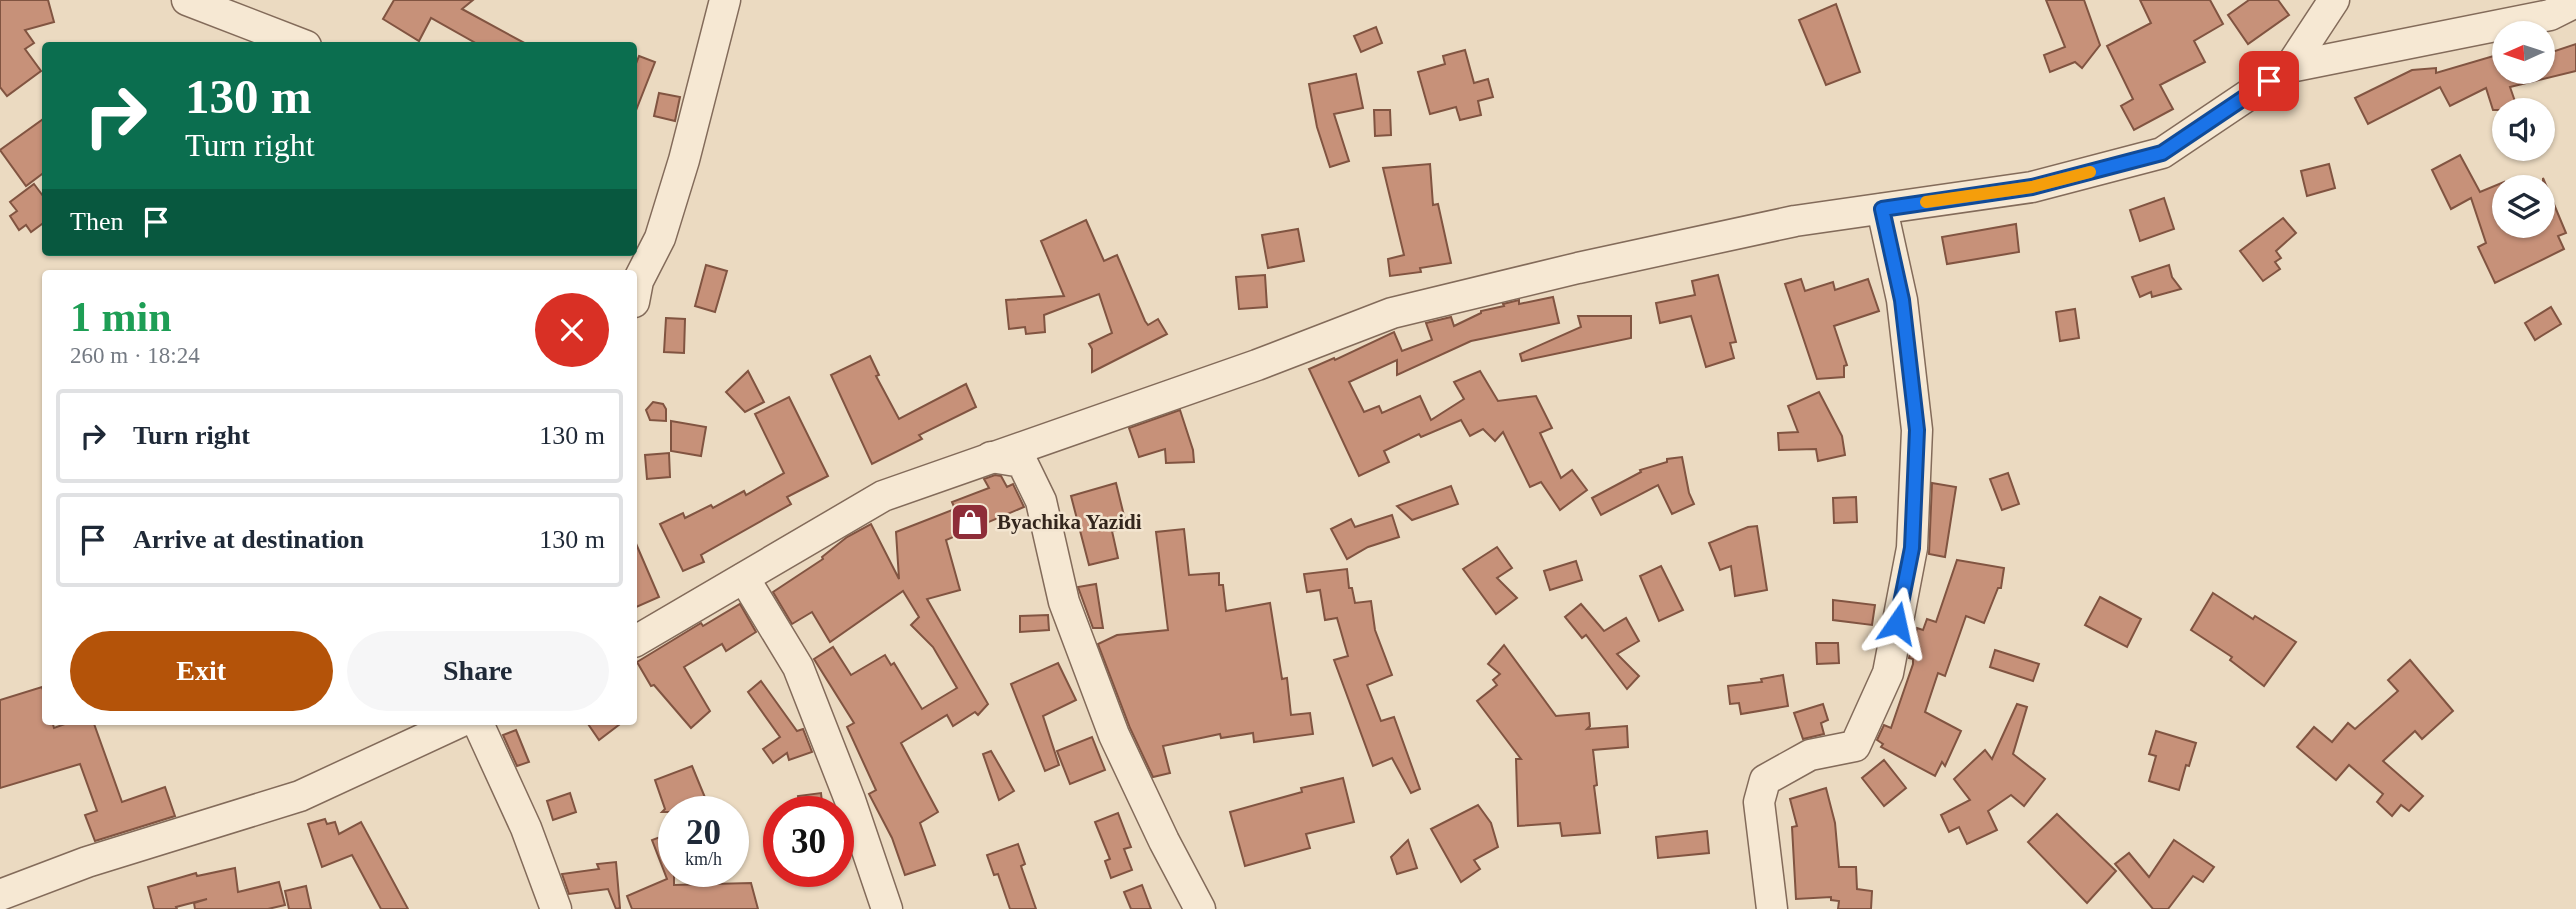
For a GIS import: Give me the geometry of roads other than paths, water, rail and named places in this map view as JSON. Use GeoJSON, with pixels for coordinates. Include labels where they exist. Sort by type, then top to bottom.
{"type":"FeatureCollection","features":[{"type":"Feature","properties":{"kind":"street"},"geometry":{"type":"LineString","coordinates":[[187,0],[296,42]]}},
{"type":"Feature","properties":{"kind":"street"},"geometry":{"type":"LineString","coordinates":[[637,286],[660,238],[676,186],[725,0]]}},
{"type":"Feature","properties":{"kind":"street"},"geometry":{"type":"LineString","coordinates":[[2290,67],[2334,0]]}},
{"type":"Feature","properties":{"kind":"street"},"geometry":{"type":"LineString","coordinates":[[637,640],[883,496],[1218,379],[1392,313],[1578,268],[1795,221],[2032,187],[2162,153],[2290,67],[2550,15],[2576,2]]}},
{"type":"Feature","properties":{"kind":"street"},"geometry":{"type":"LineString","coordinates":[[1772,909],[1759,802],[1766,780],[1810,755],[1855,746],[1888,673],[1912,548],[1917,430],[1902,300],[1882,209]]}},
{"type":"Feature","properties":{"kind":"street"},"geometry":{"type":"LineString","coordinates":[[991,457],[1022,462],[1041,501],[1064,602],[1114,735],[1164,841],[1200,909]]}},
{"type":"Feature","properties":{"kind":"street"},"geometry":{"type":"LineString","coordinates":[[744,578],[797,667],[850,800],[887,909]]}},
{"type":"Feature","properties":{"kind":"street"},"geometry":{"type":"LineString","coordinates":[[0,895],[87,862],[300,796],[453,725]]}},
{"type":"Feature","properties":{"kind":"street"},"geometry":{"type":"LineString","coordinates":[[479,725],[526,828],[544,903]]}},
{"type":"Feature","properties":{"kind":"place","name":"Byachika Yazidi"},"geometry":{"type":"Point","coordinates":[970,522]}}]}
